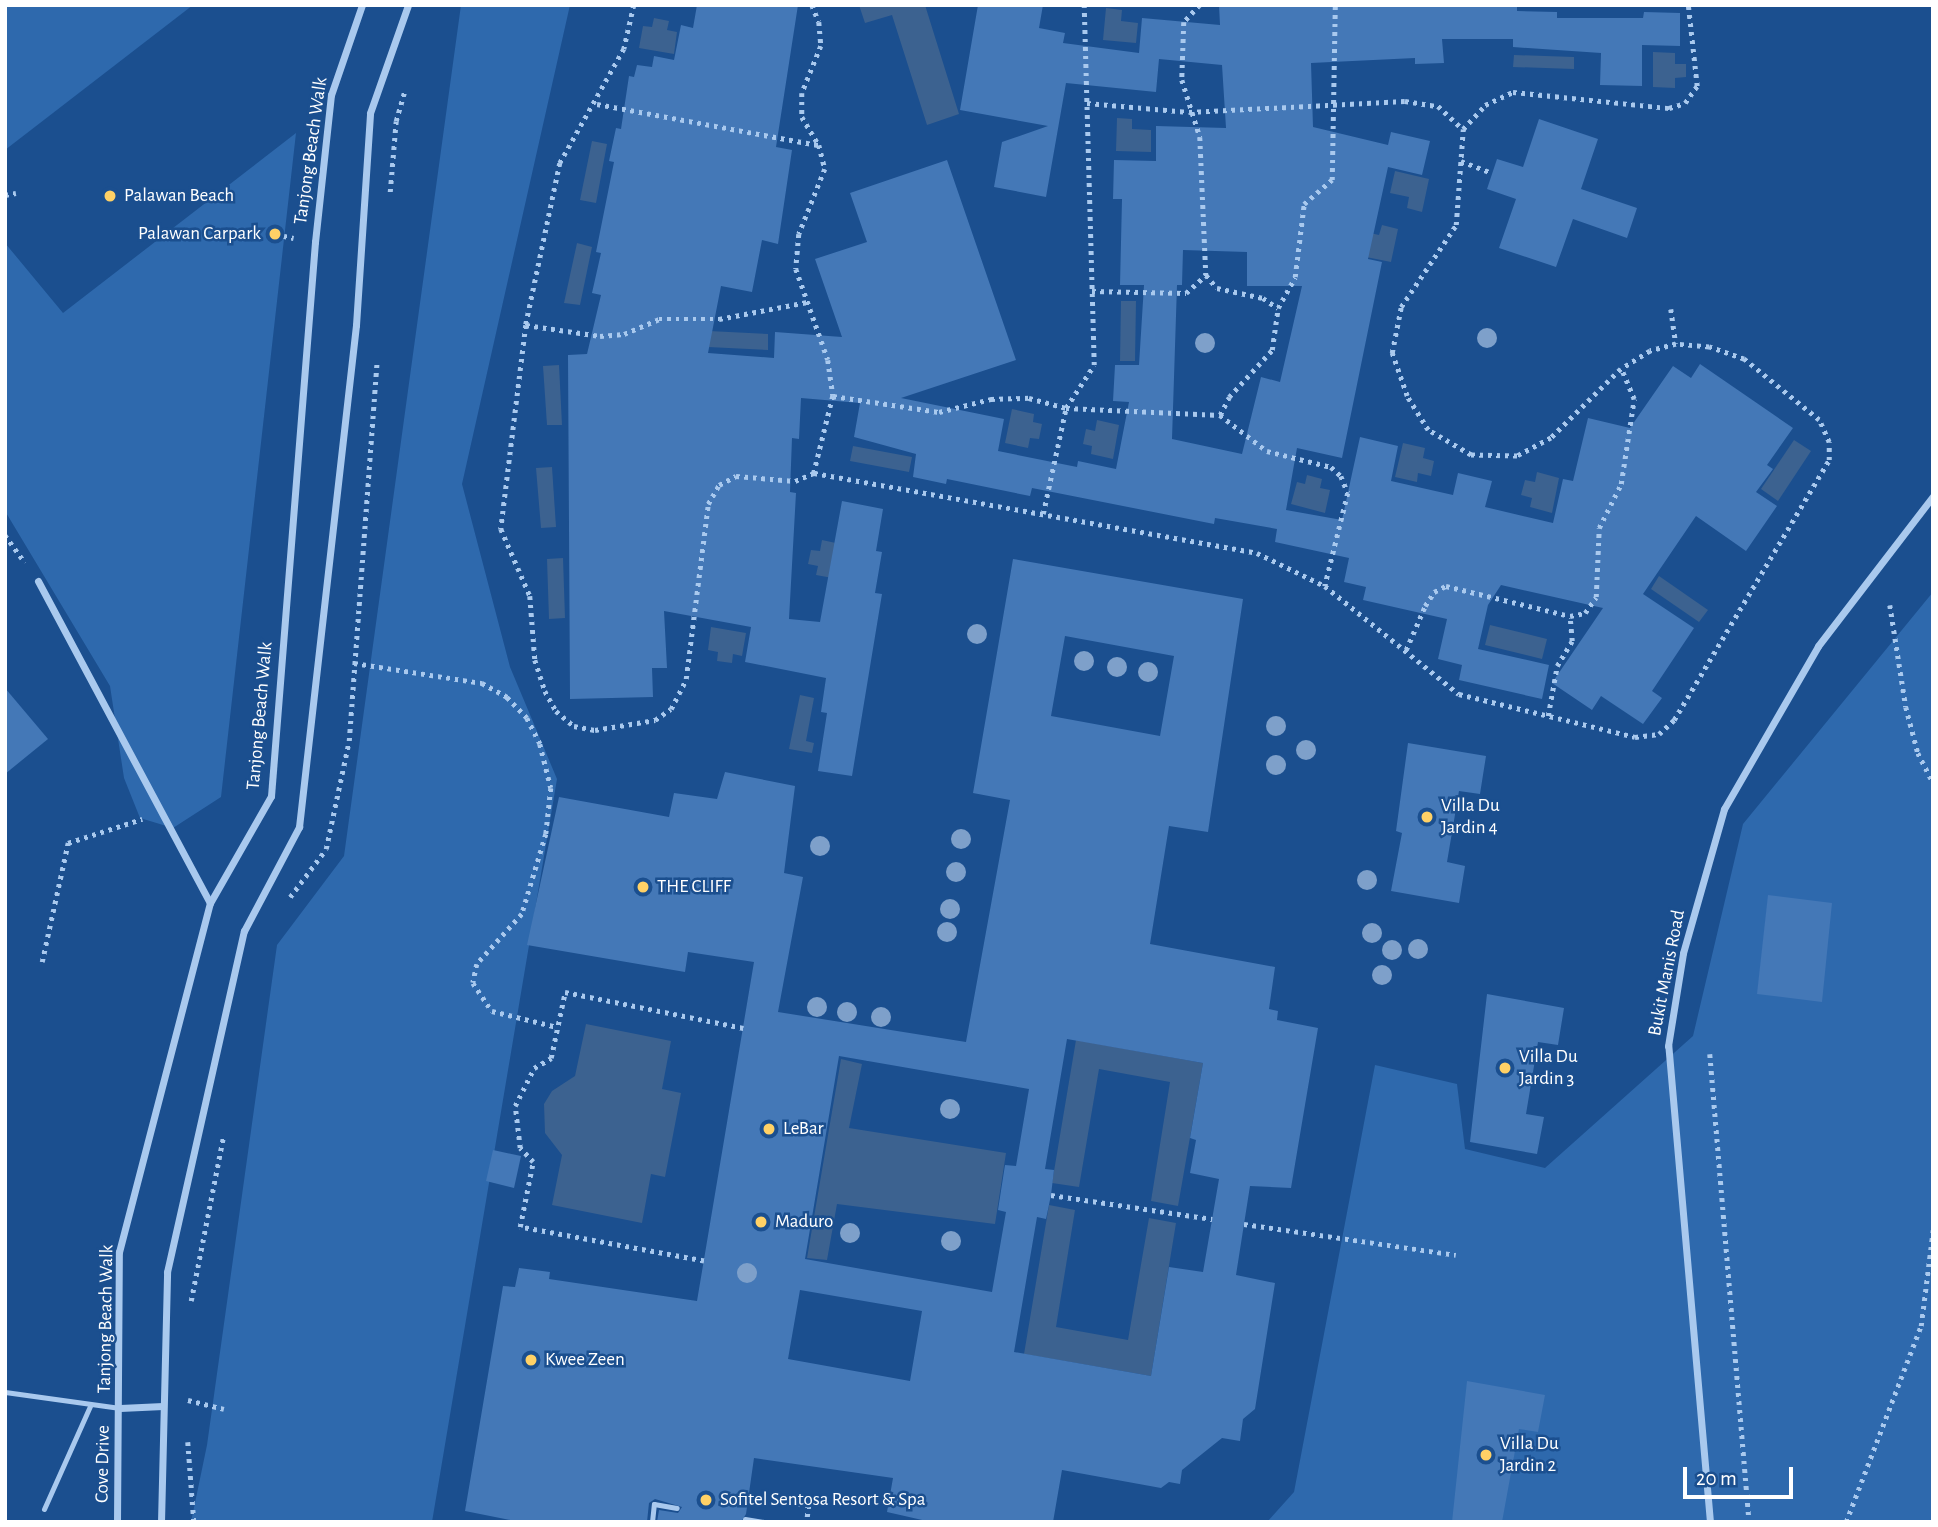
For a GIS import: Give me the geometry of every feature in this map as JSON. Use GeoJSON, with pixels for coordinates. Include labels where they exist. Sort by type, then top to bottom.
{"type":"FeatureCollection","features":[{"type":"Feature","properties":{"kind":"street","name":"Tanjong Beach Walk"},"geometry":{"type":"LineString","coordinates":[[163,1406],[120,1408],[119,1252],[210,903],[271,796],[328,122],[342,54],[362,5]]}},
{"type":"Feature","properties":{"kind":"street"},"geometry":{"type":"LineString","coordinates":[[160,1522],[167,1272],[244,931],[299,827],[356,325],[370,113],[408,5]]}},
{"type":"Feature","properties":{"kind":"street","name":"Bukit Manis Road"},"geometry":{"type":"LineString","coordinates":[[1710,1522],[1668,1046],[1683,953],[1724,810],[1818,646],[1933,496]]}},
{"type":"Feature","properties":{"kind":"street"},"geometry":{"type":"LineString","coordinates":[[38,581],[160,814],[210,903]]}},
{"type":"Feature","properties":{"kind":"street","name":"Cove Drive"},"geometry":{"type":"LineString","coordinates":[[117,1522],[120,1408]]}},
{"type":"Feature","properties":{"kind":"lane"},"geometry":{"type":"LineString","coordinates":[[5,1392],[90,1406],[120,1408]]}},
{"type":"Feature","properties":{"kind":"lane"},"geometry":{"type":"LineString","coordinates":[[44,1510],[90,1406]]}},
{"type":"Feature","properties":{"kind":"lane"},"geometry":{"type":"LineString","coordinates":[[652,1522],[654,1504],[677,1508]]}},
{"type":"Feature","properties":{"kind":"lane"},"geometry":{"type":"LineString","coordinates":[[745,1519],[765,1522]]}},
{"type":"Feature","properties":{"kind":"path"},"geometry":{"type":"LineString","coordinates":[[634,5],[624,49],[597,104],[560,163],[527,325],[501,529],[530,596],[536,660],[544,691],[556,711],[575,726],[595,730],[655,720],[671,709],[686,678],[708,504],[719,485],[736,476],[794,481],[814,473],[1257,553],[1325,586],[1459,694],[1635,737],[1659,733],[1674,720],[1829,460],[1829,442],[1819,420],[1744,359],[1709,347],[1676,344],[1650,351],[1621,369],[1551,438],[1517,456],[1471,454],[1428,430],[1407,396],[1392,353],[1401,307],[1457,225],[1463,129],[1485,105],[1513,92],[1669,108],[1685,103],[1697,86],[1688,5]]}},
{"type":"Feature","properties":{"kind":"path"},"geometry":{"type":"LineString","coordinates":[[812,5],[819,22],[821,46],[802,93],[802,117],[819,145],[825,169],[799,234],[797,257],[807,302],[828,360],[833,396],[814,473]]}},
{"type":"Feature","properties":{"kind":"path"},"geometry":{"type":"LineString","coordinates":[[1043,514],[1066,408],[1094,365],[1084,5]]}},
{"type":"Feature","properties":{"kind":"path"},"geometry":{"type":"LineString","coordinates":[[1200,5],[1184,22],[1182,80],[1189,112],[1200,137],[1206,275],[1217,288],[1263,298],[1278,308]]}},
{"type":"Feature","properties":{"kind":"path"},"geometry":{"type":"LineString","coordinates":[[1220,415],[1229,397],[1272,350],[1278,308],[1295,277],[1304,204],[1332,180],[1331,107],[1336,52],[1335,5]]}},
{"type":"Feature","properties":{"kind":"path"},"geometry":{"type":"LineString","coordinates":[[1087,103],[1189,112],[1331,107],[1405,101],[1438,106],[1463,129]]}},
{"type":"Feature","properties":{"kind":"path"},"geometry":{"type":"LineString","coordinates":[[597,104],[819,145]]}},
{"type":"Feature","properties":{"kind":"path"},"geometry":{"type":"LineString","coordinates":[[1461,161],[1492,173]]}},
{"type":"Feature","properties":{"kind":"path"},"geometry":{"type":"LineString","coordinates":[[5,195],[16,194]]}},
{"type":"Feature","properties":{"kind":"path"},"geometry":{"type":"LineString","coordinates":[[1092,291],[1186,293],[1206,275]]}},
{"type":"Feature","properties":{"kind":"path"},"geometry":{"type":"LineString","coordinates":[[527,325],[600,336],[624,334],[659,319],[719,319],[807,302]]}},
{"type":"Feature","properties":{"kind":"path"},"geometry":{"type":"LineString","coordinates":[[1671,309],[1676,344]]}},
{"type":"Feature","properties":{"kind":"path"},"geometry":{"type":"LineString","coordinates":[[1406,649],[1425,606],[1434,592],[1446,586],[1570,616],[1585,613],[1595,597],[1599,528],[1621,484],[1634,399],[1621,369]]}},
{"type":"Feature","properties":{"kind":"path"},"geometry":{"type":"LineString","coordinates":[[833,396],[939,412],[991,399],[1029,398],[1066,408],[1220,415],[1266,451],[1288,460],[1331,467],[1341,476],[1348,493],[1325,586]]}},
{"type":"Feature","properties":{"kind":"path"},"geometry":{"type":"LineString","coordinates":[[5,536],[38,581]]}},
{"type":"Feature","properties":{"kind":"path"},"geometry":{"type":"LineString","coordinates":[[1890,605],[1906,708],[1918,753],[1933,783]]}},
{"type":"Feature","properties":{"kind":"path"},"geometry":{"type":"LineString","coordinates":[[1548,716],[1557,666],[1572,641],[1570,616]]}},
{"type":"Feature","properties":{"kind":"path"},"geometry":{"type":"LineString","coordinates":[[354,663],[482,682],[507,697],[527,718],[541,744],[551,788],[546,834],[522,914],[477,964],[473,984],[492,1011],[557,1027]]}},
{"type":"Feature","properties":{"kind":"path"},"geometry":{"type":"LineString","coordinates":[[42,962],[68,843],[160,814]]}},
{"type":"Feature","properties":{"kind":"path"},"geometry":{"type":"LineString","coordinates":[[704,1261],[520,1227],[533,1163],[520,1148],[515,1106],[534,1068],[551,1058],[565,992],[743,1028]]}},
{"type":"Feature","properties":{"kind":"path"},"geometry":{"type":"LineString","coordinates":[[1710,1054],[1749,1522]]}},
{"type":"Feature","properties":{"kind":"path"},"geometry":{"type":"LineString","coordinates":[[1051,1195],[1212,1219]]}},
{"type":"Feature","properties":{"kind":"path"},"geometry":{"type":"LineString","coordinates":[[1244,1224],[1456,1255]]}},
{"type":"Feature","properties":{"kind":"path"},"geometry":{"type":"LineString","coordinates":[[1846,1522],[1921,1326],[1933,1229]]}},
{"type":"Feature","properties":{"kind":"path"},"geometry":{"type":"LineString","coordinates":[[188,1400],[224,1409]]}},
{"type":"Feature","properties":{"kind":"path"},"geometry":{"type":"LineString","coordinates":[[187,1432],[194,1522]]}},
{"type":"Feature","properties":{"kind":"path"},"geometry":{"type":"LineString","coordinates":[[761,1499],[809,1505],[807,1522]]}},
{"type":"Feature","properties":{"kind":"shaded area"},"geometry":{"type":"Polygon","coordinates":[[[5,5],[193,5],[5,150],[5,5]]]}},
{"type":"Feature","properties":{"kind":"shaded area"},"geometry":{"type":"Polygon","coordinates":[[[461,5],[570,5],[462,484],[510,667],[557,779],[432,1522],[191,1522],[207,1445],[277,945],[344,856],[461,5]]]}},
{"type":"Feature","properties":{"kind":"shaded area"},"geometry":{"type":"Polygon","coordinates":[[[859,5],[925,5],[959,114],[927,125],[892,15],[865,23],[859,5]]]}},
{"type":"Feature","properties":{"kind":"shaded area"},"geometry":{"type":"Polygon","coordinates":[[[1106,8],[1122,10],[1121,21],[1138,23],[1136,43],[1103,40],[1106,8]]]}},
{"type":"Feature","properties":{"kind":"shaded area"},"geometry":{"type":"Polygon","coordinates":[[[654,18],[669,21],[667,30],[677,32],[674,54],[639,48],[643,26],[652,27],[654,18]]]}},
{"type":"Feature","properties":{"kind":"shaded area"},"geometry":{"type":"Polygon","coordinates":[[[1653,52],[1675,53],[1675,64],[1686,64],[1686,77],[1675,78],[1675,88],[1653,87],[1653,52]]]}},
{"type":"Feature","properties":{"kind":"shaded area"},"geometry":{"type":"Polygon","coordinates":[[[1514,55],[1574,57],[1574,69],[1513,67],[1514,55]]]}},
{"type":"Feature","properties":{"kind":"shaded area"},"geometry":{"type":"Polygon","coordinates":[[[1117,118],[1132,119],[1132,129],[1151,130],[1151,152],[1116,151],[1117,118]]]}},
{"type":"Feature","properties":{"kind":"shaded area"},"geometry":{"type":"Polygon","coordinates":[[[296,133],[221,797],[173,828],[140,818],[124,778],[110,686],[5,511],[5,243],[63,313],[296,133]]]}},
{"type":"Feature","properties":{"kind":"shaded area"},"geometry":{"type":"Polygon","coordinates":[[[592,141],[607,144],[596,203],[580,200],[592,141]]]}},
{"type":"Feature","properties":{"kind":"shaded area"},"geometry":{"type":"Polygon","coordinates":[[[1395,171],[1429,179],[1422,212],[1407,208],[1409,197],[1390,193],[1395,171]]]}},
{"type":"Feature","properties":{"kind":"shaded area"},"geometry":{"type":"Polygon","coordinates":[[[1382,225],[1398,229],[1391,262],[1356,255],[1361,231],[1379,235],[1382,225]]]}},
{"type":"Feature","properties":{"kind":"shaded area"},"geometry":{"type":"Polygon","coordinates":[[[577,243],[592,247],[580,305],[564,303],[577,243]]]}},
{"type":"Feature","properties":{"kind":"shaded area"},"geometry":{"type":"Polygon","coordinates":[[[1121,301],[1136,301],[1135,361],[1120,361],[1121,301]]]}},
{"type":"Feature","properties":{"kind":"shaded area"},"geometry":{"type":"Polygon","coordinates":[[[709,331],[768,334],[768,350],[708,347],[709,331]]]}},
{"type":"Feature","properties":{"kind":"shaded area"},"geometry":{"type":"Polygon","coordinates":[[[559,365],[562,425],[547,425],[543,366],[559,365]]]}},
{"type":"Feature","properties":{"kind":"shaded area"},"geometry":{"type":"Polygon","coordinates":[[[1012,409],[1034,414],[1033,422],[1042,424],[1039,439],[1030,438],[1028,448],[1005,443],[1012,409]]]}},
{"type":"Feature","properties":{"kind":"shaded area"},"geometry":{"type":"Polygon","coordinates":[[[1097,420],[1119,425],[1113,459],[1091,454],[1092,446],[1083,444],[1086,429],[1095,431],[1097,420]]]}},
{"type":"Feature","properties":{"kind":"shaded area"},"geometry":{"type":"Polygon","coordinates":[[[1794,440],[1811,451],[1778,501],[1761,489],[1794,440]]]}},
{"type":"Feature","properties":{"kind":"shaded area"},"geometry":{"type":"Polygon","coordinates":[[[1403,443],[1425,448],[1423,458],[1434,461],[1431,476],[1418,473],[1417,482],[1395,477],[1403,443]]]}},
{"type":"Feature","properties":{"kind":"shaded area"},"geometry":{"type":"Polygon","coordinates":[[[853,446],[912,457],[909,472],[850,461],[853,446]]]}},
{"type":"Feature","properties":{"kind":"shaded area"},"geometry":{"type":"Polygon","coordinates":[[[552,467],[556,527],[541,528],[536,468],[552,467]]]}},
{"type":"Feature","properties":{"kind":"shaded area"},"geometry":{"type":"Polygon","coordinates":[[[1537,472],[1559,478],[1552,513],[1530,507],[1532,498],[1521,495],[1525,480],[1535,482],[1537,472]]]}},
{"type":"Feature","properties":{"kind":"shaded area"},"geometry":{"type":"Polygon","coordinates":[[[1307,475],[1322,479],[1320,488],[1330,490],[1325,513],[1291,504],[1297,482],[1305,484],[1307,475]]]}},
{"type":"Feature","properties":{"kind":"shaded area"},"geometry":{"type":"Polygon","coordinates":[[[822,540],[845,545],[838,579],[816,575],[818,566],[808,564],[811,550],[820,551],[822,540]]]}},
{"type":"Feature","properties":{"kind":"shaded area"},"geometry":{"type":"Polygon","coordinates":[[[563,558],[565,618],[549,619],[547,559],[563,558]]]}},
{"type":"Feature","properties":{"kind":"shaded area"},"geometry":{"type":"Polygon","coordinates":[[[1659,576],[1708,610],[1699,622],[1651,589],[1659,576]]]}},
{"type":"Feature","properties":{"kind":"shaded area"},"geometry":{"type":"Polygon","coordinates":[[[1933,592],[1933,1522],[1267,1522],[1294,1492],[1375,1065],[1457,1084],[1465,1149],[1545,1168],[1693,1036],[1743,824],[1933,592]]]}},
{"type":"Feature","properties":{"kind":"shaded area"},"geometry":{"type":"Polygon","coordinates":[[[1490,625],[1547,639],[1542,659],[1485,645],[1490,625]]]}},
{"type":"Feature","properties":{"kind":"shaded area"},"geometry":{"type":"Polygon","coordinates":[[[711,627],[746,633],[742,656],[733,654],[732,663],[717,661],[718,652],[708,650],[711,627]]]}},
{"type":"Feature","properties":{"kind":"shaded area"},"geometry":{"type":"Polygon","coordinates":[[[800,695],[814,698],[806,741],[814,743],[812,753],[789,749],[800,695]]]}},
{"type":"Feature","properties":{"kind":"shaded area"},"geometry":{"type":"Polygon","coordinates":[[[586,1024],[671,1041],[662,1089],[681,1093],[665,1177],[651,1174],[642,1223],[552,1205],[562,1155],[545,1133],[544,1104],[552,1091],[575,1076],[586,1024]]]}},
{"type":"Feature","properties":{"kind":"shaded area"},"geometry":{"type":"Polygon","coordinates":[[[1076,1040],[1203,1063],[1178,1206],[1151,1201],[1170,1082],[1099,1069],[1079,1187],[1052,1183],[1076,1040]]]}},
{"type":"Feature","properties":{"kind":"shaded area"},"geometry":{"type":"Polygon","coordinates":[[[841,1059],[862,1064],[849,1128],[1006,1153],[995,1224],[837,1204],[827,1260],[807,1258],[841,1059]]]}},
{"type":"Feature","properties":{"kind":"shaded area"},"geometry":{"type":"Polygon","coordinates":[[[1049,1205],[1075,1210],[1056,1327],[1128,1340],[1149,1218],[1176,1223],[1151,1376],[1024,1354],[1049,1205]]]}},
{"type":"Feature","properties":{"kind":"building"},"geometry":{"type":"Polygon","coordinates":[[[697,5],[798,5],[776,147],[792,150],[778,244],[762,240],[752,292],[721,286],[708,353],[774,358],[775,332],[842,337],[815,259],[867,242],[850,193],[947,160],[1016,360],[901,398],[1004,419],[998,451],[1077,467],[1078,461],[1116,469],[1129,402],[1113,401],[1115,365],[1139,365],[1144,285],[1120,285],[1122,199],[1113,199],[1114,160],[1156,161],[1156,126],[1226,128],[1222,65],[1159,59],[1156,92],[1066,83],[1046,197],[994,187],[1002,142],[1048,126],[960,110],[978,5],[1043,5],[1039,28],[1065,33],[1063,43],[1139,53],[1142,18],[1220,25],[1219,5],[1517,5],[1517,11],[1557,12],[1557,18],[1643,18],[1644,12],[1680,13],[1680,46],[1642,45],[1642,86],[1600,85],[1601,53],[1513,47],[1513,39],[1442,39],[1444,63],[1415,64],[1415,58],[1311,63],[1313,127],[1388,145],[1391,132],[1430,141],[1422,175],[1388,167],[1368,259],[1382,262],[1342,458],[1297,448],[1286,510],[1342,520],[1360,437],[1398,446],[1391,481],[1453,495],[1458,473],[1492,481],[1485,507],[1553,523],[1563,479],[1573,481],[1588,418],[1630,428],[1673,366],[1691,378],[1700,364],[1793,428],[1767,465],[1773,469],[1756,492],[1777,506],[1746,551],[1696,516],[1643,594],[1694,628],[1652,691],[1662,698],[1643,724],[1601,696],[1592,710],[1552,683],[1603,608],[1501,585],[1488,605],[1478,649],[1549,665],[1542,699],[1459,680],[1462,665],[1438,659],[1447,619],[1363,600],[1366,587],[1344,582],[1349,558],[1275,542],[1277,529],[1215,518],[1214,524],[1032,488],[1030,496],[947,479],[946,484],[913,477],[916,454],[854,437],[860,403],[801,398],[799,439],[792,438],[790,492],[796,493],[789,619],[820,622],[842,501],[883,509],[876,551],[882,552],[875,593],[882,594],[852,776],[818,771],[827,713],[821,712],[826,678],[745,662],[751,627],[664,611],[667,668],[652,668],[653,697],[570,699],[568,355],[587,354],[601,295],[592,293],[601,253],[596,252],[614,162],[609,161],[616,128],[621,129],[629,76],[634,77],[637,65],[652,67],[654,56],[674,60],[681,25],[693,28],[697,5]],[[1183,250],[1182,285],[1177,285],[1172,439],[1242,454],[1261,377],[1280,382],[1302,286],[1247,286],[1247,252],[1183,250]]]}},
{"type":"Feature","properties":{"kind":"building"},"geometry":{"type":"Polygon","coordinates":[[[1539,119],[1598,139],[1581,189],[1637,208],[1627,238],[1573,219],[1556,267],[1499,248],[1516,199],[1487,189],[1497,159],[1523,167],[1539,119]]]}},
{"type":"Feature","properties":{"kind":"building"},"geometry":{"type":"Polygon","coordinates":[[[1013,559],[1243,599],[1208,832],[1169,826],[1150,944],[1275,967],[1269,1009],[1278,1011],[1277,1020],[1318,1028],[1291,1188],[1250,1186],[1236,1275],[1275,1283],[1255,1409],[1243,1419],[1240,1441],[1222,1438],[1182,1470],[1180,1484],[1169,1482],[1161,1488],[1062,1470],[1053,1522],[931,1522],[887,1512],[893,1478],[754,1458],[746,1514],[741,1522],[657,1522],[659,1510],[678,1513],[682,1507],[655,1499],[649,1503],[647,1522],[520,1522],[465,1511],[503,1286],[515,1287],[519,1268],[550,1272],[549,1279],[697,1301],[754,962],[688,952],[685,972],[527,945],[559,797],[669,817],[674,793],[717,799],[725,772],[795,786],[784,873],[803,877],[778,1012],[966,1042],[1010,800],[973,793],[1013,559]],[[1065,636],[1051,716],[1160,736],[1174,656],[1065,636]],[[1067,1039],[1045,1169],[1054,1170],[1051,1195],[1046,1219],[1037,1217],[1014,1352],[1151,1376],[1169,1267],[1203,1272],[1219,1179],[1190,1173],[1196,1140],[1190,1138],[1203,1063],[1067,1039]],[[839,1056],[805,1259],[992,1292],[1006,1212],[998,1210],[1005,1165],[1016,1166],[1029,1089],[839,1056]],[[800,1290],[788,1359],[910,1381],[922,1311],[800,1290]]]}},
{"type":"Feature","properties":{"kind":"building"},"geometry":{"type":"Polygon","coordinates":[[[5,688],[48,739],[5,774],[5,688]]]}},
{"type":"Feature","properties":{"kind":"building","name":"Villa Du Jardin 4"},"geometry":{"type":"Polygon","coordinates":[[[1408,743],[1486,756],[1480,794],[1459,791],[1447,862],[1465,866],[1459,903],[1391,891],[1402,833],[1396,831],[1408,743]]]}},
{"type":"Feature","properties":{"kind":"building"},"geometry":{"type":"Polygon","coordinates":[[[1768,895],[1832,903],[1822,1002],[1757,994],[1768,895]]]}},
{"type":"Feature","properties":{"kind":"building","name":"Villa Du Jardin 3"},"geometry":{"type":"Polygon","coordinates":[[[1487,994],[1564,1008],[1558,1045],[1538,1042],[1526,1114],[1544,1117],[1537,1154],[1470,1142],[1487,994]]]}},
{"type":"Feature","properties":{"kind":"building"},"geometry":{"type":"Polygon","coordinates":[[[493,1150],[521,1156],[514,1188],[486,1181],[493,1150]]]}},
{"type":"Feature","properties":{"kind":"building","name":"Villa Du Jardin 2"},"geometry":{"type":"Polygon","coordinates":[[[1467,1381],[1545,1395],[1538,1432],[1519,1429],[1502,1522],[1452,1522],[1467,1381]]]}},
{"type":"Feature","properties":{"kind":"place","name":"Palawan Beach"},"geometry":{"type":"Point","coordinates":[110,196]}},
{"type":"Feature","properties":{"kind":"place","name":"Palawan Carpark"},"geometry":{"type":"Point","coordinates":[275,234]}},
{"type":"Feature","properties":{"kind":"place","name":"Villa Du Jardin 4"},"geometry":{"type":"Point","coordinates":[1427,817]}},
{"type":"Feature","properties":{"kind":"place","name":"THE CLIFF"},"geometry":{"type":"Point","coordinates":[643,887]}},
{"type":"Feature","properties":{"kind":"place","name":"Villa Du Jardin 3"},"geometry":{"type":"Point","coordinates":[1505,1068]}},
{"type":"Feature","properties":{"kind":"place","name":"LeBar"},"geometry":{"type":"Point","coordinates":[769,1129]}},
{"type":"Feature","properties":{"kind":"place","name":"Maduro"},"geometry":{"type":"Point","coordinates":[761,1222]}},
{"type":"Feature","properties":{"kind":"place","name":"Kwee Zeen"},"geometry":{"type":"Point","coordinates":[531,1360]}},
{"type":"Feature","properties":{"kind":"place","name":"Villa Du Jardin 2"},"geometry":{"type":"Point","coordinates":[1486,1455]}},
{"type":"Feature","properties":{"kind":"place","name":"Sofitel Sentosa Resort & Spa"},"geometry":{"type":"Point","coordinates":[706,1500]}}]}
